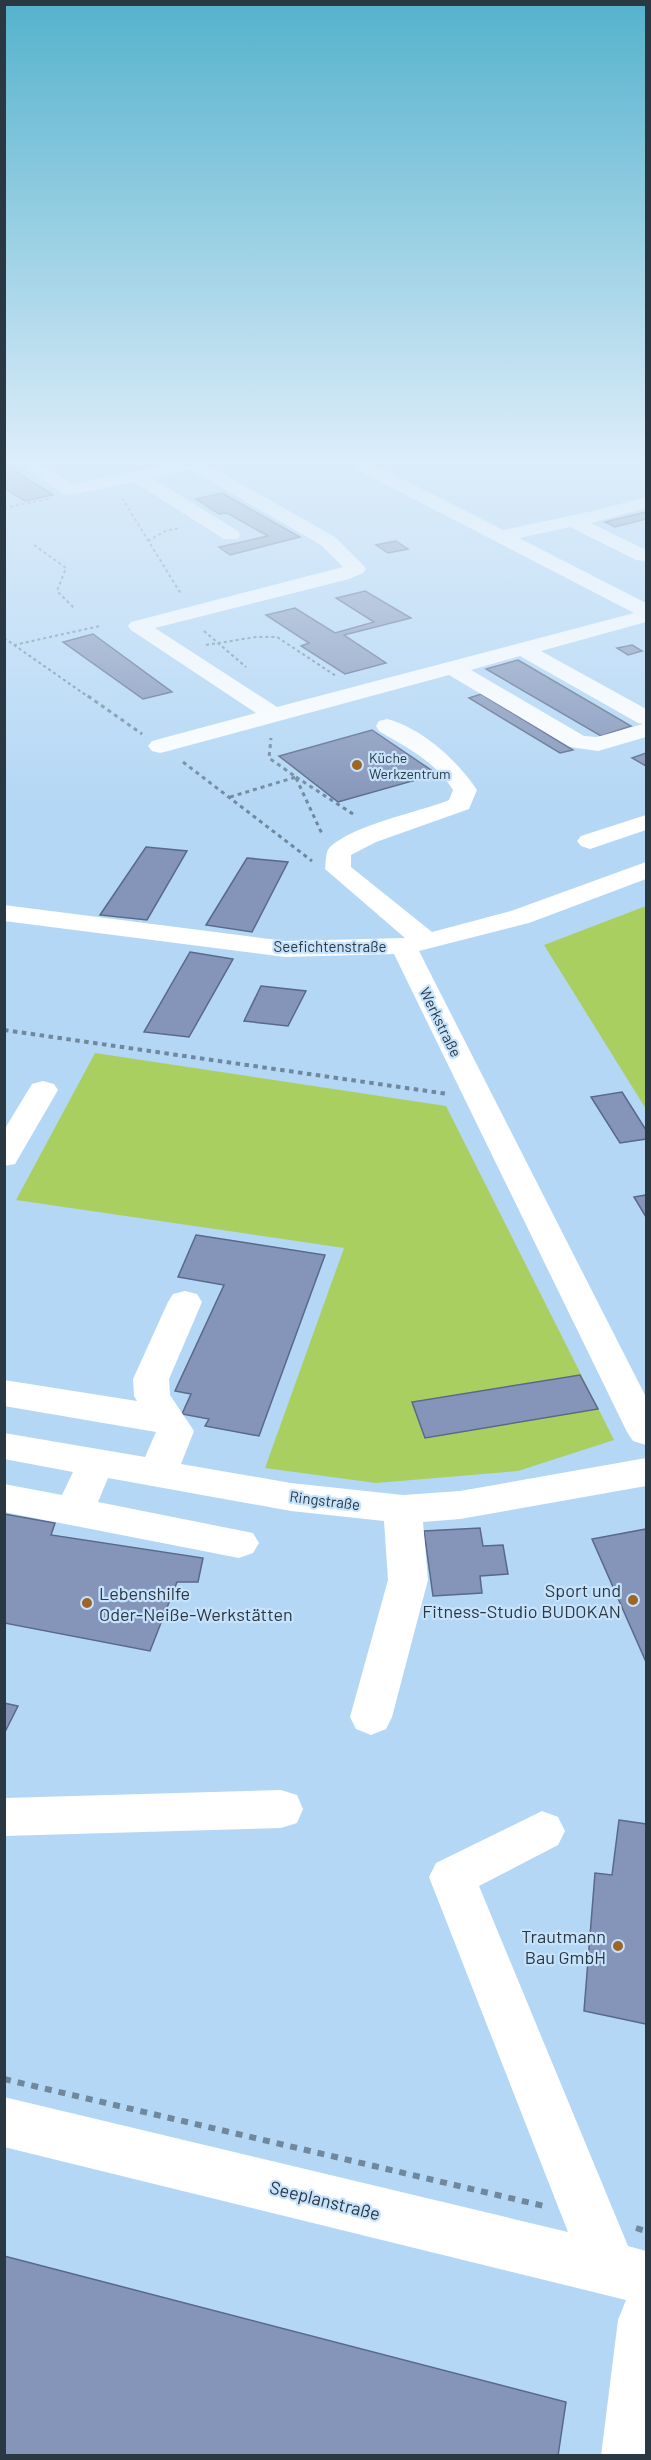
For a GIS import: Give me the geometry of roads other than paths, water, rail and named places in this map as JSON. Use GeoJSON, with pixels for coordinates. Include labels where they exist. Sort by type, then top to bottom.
{"type":"FeatureCollection","features":[{"type":"Feature","properties":{"kind":"street"},"geometry":{"type":"LineString","coordinates":[[274,715],[138,626],[323,580]]}},
{"type":"Feature","properties":{"kind":"street"},"geometry":{"type":"LineString","coordinates":[[586,580],[646,611]]}},
{"type":"Feature","properties":{"kind":"street"},"geometry":{"type":"LineString","coordinates":[[160,746],[646,616]]}},
{"type":"Feature","properties":{"kind":"street"},"geometry":{"type":"LineString","coordinates":[[521,648],[646,718]]}},
{"type":"Feature","properties":{"kind":"street"},"geometry":{"type":"LineString","coordinates":[[454,669],[578,742],[598,744],[646,730]]}},
{"type":"Feature","properties":{"kind":"street"},"geometry":{"type":"LineString","coordinates":[[387,726],[443,761],[465,790],[460,804],[434,816],[355,840],[339,852],[338,869],[415,944]]}},
{"type":"Feature","properties":{"kind":"street"},"geometry":{"type":"LineString","coordinates":[[590,841],[646,822]]}},
{"type":"Feature","properties":{"kind":"street","name":"Seefichtenstraße"},"geometry":{"type":"LineString","coordinates":[[4,913],[285,949],[415,944],[520,917],[646,870]]}},
{"type":"Feature","properties":{"kind":"street","name":"Werkstraße"},"geometry":{"type":"LineString","coordinates":[[415,944],[478,1099],[646,1432]]}},
{"type":"Feature","properties":{"kind":"street"},"geometry":{"type":"LineString","coordinates":[[4,1157],[43,1090]]}},
{"type":"Feature","properties":{"kind":"street"},"geometry":{"type":"LineString","coordinates":[[158,1473],[175,1431],[152,1396],[151,1379],[185,1302]]}},
{"type":"Feature","properties":{"kind":"street"},"geometry":{"type":"LineString","coordinates":[[4,1393],[166,1419]]}},
{"type":"Feature","properties":{"kind":"street","name":"Ringstraße"},"geometry":{"type":"LineString","coordinates":[[4,1446],[291,1497],[403,1509],[460,1505],[646,1472]]}},
{"type":"Feature","properties":{"kind":"street"},"geometry":{"type":"LineString","coordinates":[[74,1511],[96,1462]]}},
{"type":"Feature","properties":{"kind":"street"},"geometry":{"type":"LineString","coordinates":[[4,1498],[239,1543]]}},
{"type":"Feature","properties":{"kind":"street"},"geometry":{"type":"LineString","coordinates":[[371,1718],[408,1580],[403,1509]]}},
{"type":"Feature","properties":{"kind":"street"},"geometry":{"type":"LineString","coordinates":[[4,1817],[281,1809]]}},
{"type":"Feature","properties":{"kind":"street"},"geometry":{"type":"LineString","coordinates":[[542,1831],[452,1877],[589,2217],[628,2274]]}},
{"type":"Feature","properties":{"kind":"street","name":"Seeplanstraße"},"geometry":{"type":"LineString","coordinates":[[4,2121],[628,2274]]}},
{"type":"Feature","properties":{"kind":"street"},"geometry":{"type":"LineString","coordinates":[[630,2456],[646,2320]]}},
{"type":"Feature","properties":{"kind":"place","name":"Küche Werkzentrum"},"geometry":{"type":"Point","coordinates":[357,765]}},
{"type":"Feature","properties":{"kind":"place","name":"Sport und Fitness-Studio BUDOKAN"},"geometry":{"type":"Point","coordinates":[633,1600]}},
{"type":"Feature","properties":{"kind":"place","name":"Lebenshilfe Oder-Neiße-Werkstätten"},"geometry":{"type":"Point","coordinates":[87,1603]}},
{"type":"Feature","properties":{"kind":"place","name":"Trautmann Bau GmbH"},"geometry":{"type":"Point","coordinates":[618,1946]}}]}
